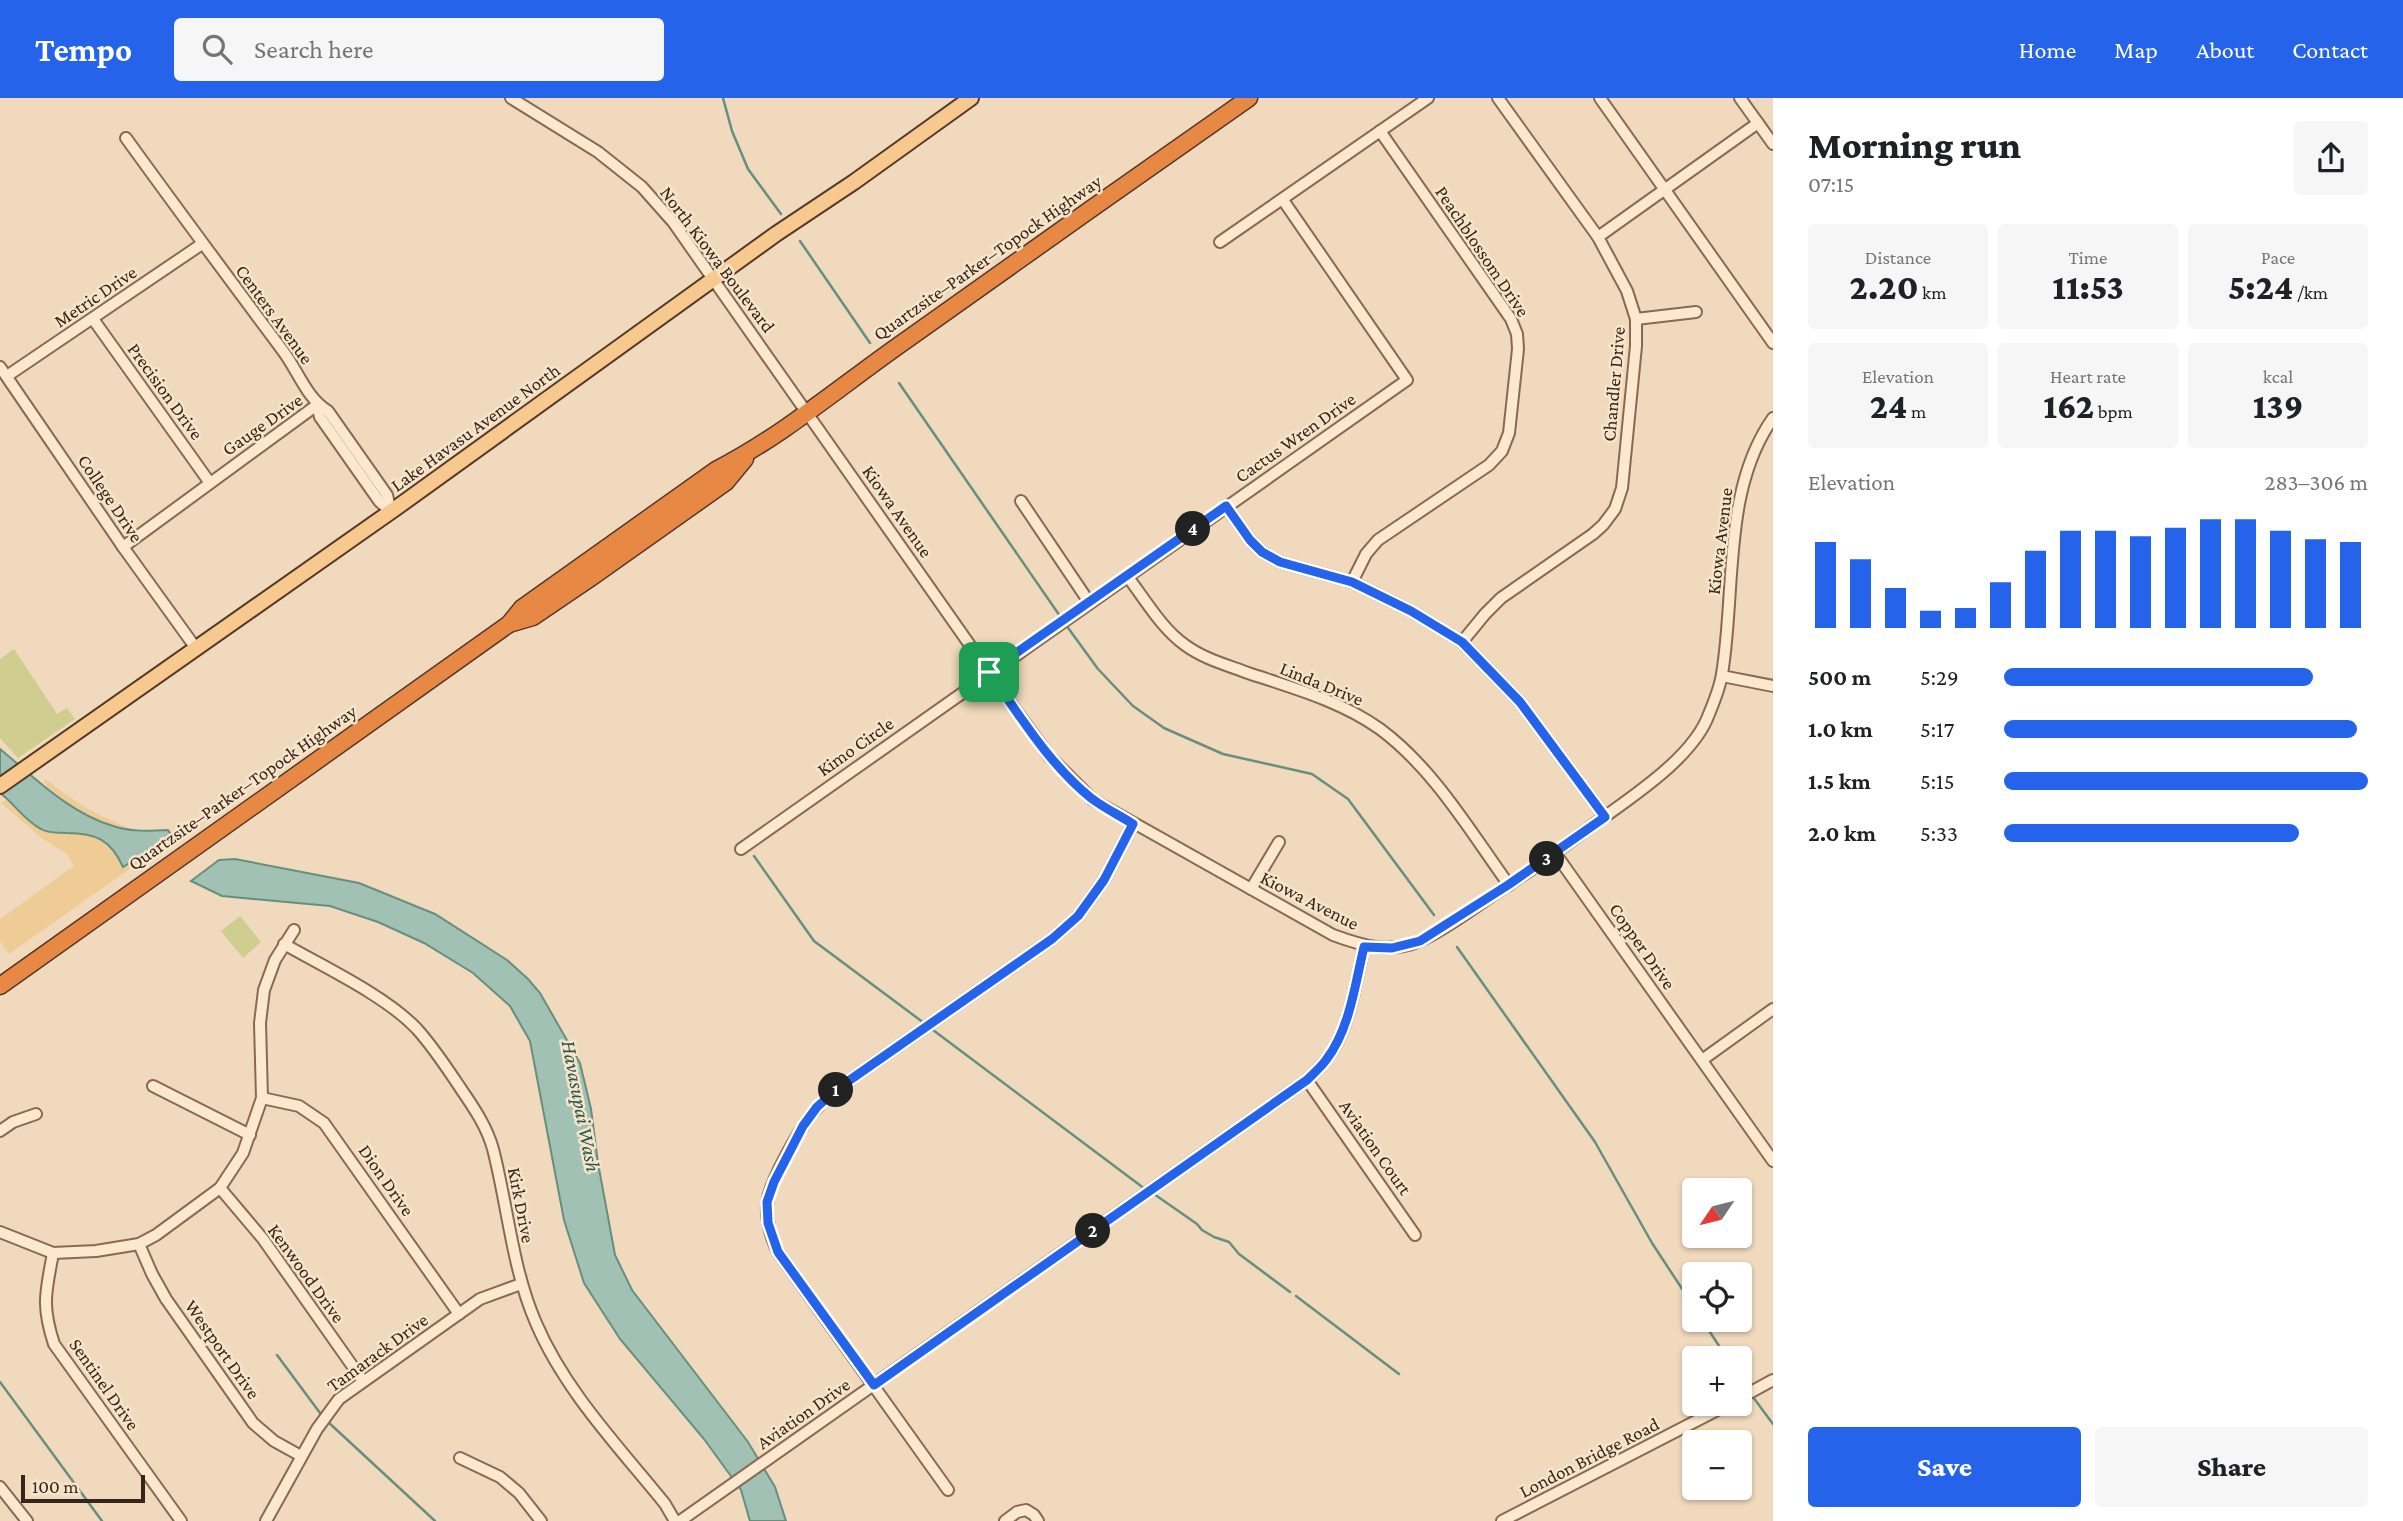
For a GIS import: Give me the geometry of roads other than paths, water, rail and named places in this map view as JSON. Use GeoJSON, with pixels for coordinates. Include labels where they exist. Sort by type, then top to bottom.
{"type":"FeatureCollection","features":[{"type":"Feature","properties":{"kind":"highway","name":"Quartzsite–Parker–Topock Highway"},"geometry":{"type":"LineString","coordinates":[[0,986],[509,624],[533,617],[726,482],[751,452],[1249,98]]}},
{"type":"Feature","properties":{"kind":"main road","name":"Lake Havasu Avenue North"},"geometry":{"type":"LineString","coordinates":[[0,786],[391,512],[971,98]]}},
{"type":"Feature","properties":{"kind":"street","name":"North Kiowa Boulevard"},"geometry":{"type":"LineString","coordinates":[[511,98],[598,152],[642,187],[673,222],[808,412]]}},
{"type":"Feature","properties":{"kind":"street"},"geometry":{"type":"LineString","coordinates":[[1220,242],[1428,98]]}},
{"type":"Feature","properties":{"kind":"street","name":"Chandler Drive"},"geometry":{"type":"LineString","coordinates":[[1462,642],[1501,598],[1593,534],[1615,509],[1622,488],[1636,346],[1636,319],[1627,291],[1598,237],[1498,98]]}},
{"type":"Feature","properties":{"kind":"street"},"geometry":{"type":"LineString","coordinates":[[1600,98],[1773,343]]}},
{"type":"Feature","properties":{"kind":"street"},"geometry":{"type":"LineString","coordinates":[[1740,98],[1773,144]]}},
{"type":"Feature","properties":{"kind":"street"},"geometry":{"type":"LineString","coordinates":[[1598,237],[1758,123]]}},
{"type":"Feature","properties":{"kind":"street","name":"Peachblossom Drive"},"geometry":{"type":"LineString","coordinates":[[1352,582],[1366,554],[1378,540],[1489,464],[1502,451],[1509,433],[1518,349],[1517,334],[1511,320],[1380,131]]}},
{"type":"Feature","properties":{"kind":"street","name":"Centers Avenue"},"geometry":{"type":"LineString","coordinates":[[126,138],[286,356],[317,405],[328,411],[387,495],[391,512]]}},
{"type":"Feature","properties":{"kind":"street","name":"Cactus Wren Drive"},"geometry":{"type":"LineString","coordinates":[[989,672],[1407,380],[1283,200]]}},
{"type":"Feature","properties":{"kind":"street","name":"Metric Drive"},"geometry":{"type":"LineString","coordinates":[[4,372],[93,319],[202,244]]}},
{"type":"Feature","properties":{"kind":"street"},"geometry":{"type":"LineString","coordinates":[[1636,319],[1696,312]]}},
{"type":"Feature","properties":{"kind":"street","name":"Precision Drive"},"geometry":{"type":"LineString","coordinates":[[93,319],[210,483]]}},
{"type":"Feature","properties":{"kind":"street","name":"College Drive"},"geometry":{"type":"LineString","coordinates":[[4,372],[195,648]]}},
{"type":"Feature","properties":{"kind":"street","name":"Gauge Drive"},"geometry":{"type":"LineString","coordinates":[[123,547],[317,405]]}},
{"type":"Feature","properties":{"kind":"street","name":"Kiowa Avenue"},"geometry":{"type":"LineString","coordinates":[[808,412],[1049,756],[1093,800],[1333,935],[1364,947],[1392,948],[1420,941],[1508,885],[1643,789],[1686,750],[1708,718],[1722,676],[1739,500],[1747,468],[1762,433],[1773,418]]}},
{"type":"Feature","properties":{"kind":"street"},"geometry":{"type":"LineString","coordinates":[[1021,501],[1089,602]]}},
{"type":"Feature","properties":{"kind":"street"},"geometry":{"type":"LineString","coordinates":[[1226,506],[1262,552],[1280,562],[1352,582],[1411,611],[1462,642],[1520,702],[1605,817]]}},
{"type":"Feature","properties":{"kind":"street","name":"Linda Drive"},"geometry":{"type":"LineString","coordinates":[[1128,576],[1166,628],[1185,645],[1212,660],[1324,699],[1352,712],[1407,751],[1435,783],[1508,885]]}},
{"type":"Feature","properties":{"kind":"street","name":"Kimo Circle"},"geometry":{"type":"LineString","coordinates":[[741,849],[989,672]]}},
{"type":"Feature","properties":{"kind":"street"},"geometry":{"type":"LineString","coordinates":[[1722,676],[1773,686]]}},
{"type":"Feature","properties":{"kind":"street"},"geometry":{"type":"LineString","coordinates":[[948,1490],[778,1252],[768,1223],[767,1202],[774,1182],[803,1126],[817,1107],[837,1089],[1052,939],[1078,916],[1104,880],[1133,824]]}},
{"type":"Feature","properties":{"kind":"street"},"geometry":{"type":"LineString","coordinates":[[1251,890],[1279,842]]}},
{"type":"Feature","properties":{"kind":"street","name":"Copper Drive"},"geometry":{"type":"LineString","coordinates":[[1555,853],[1773,1161]]}},
{"type":"Feature","properties":{"kind":"street"},"geometry":{"type":"LineString","coordinates":[[0,1232],[53,1253],[96,1251],[139,1244],[156,1235],[220,1188],[243,1153],[262,1098],[261,1004],[269,972],[294,930]]}},
{"type":"Feature","properties":{"kind":"street","name":"Kirk Drive"},"geometry":{"type":"LineString","coordinates":[[284,944],[398,1012],[416,1028],[437,1054],[478,1114],[492,1146],[521,1284],[536,1324],[576,1394],[678,1521]]}},
{"type":"Feature","properties":{"kind":"street","name":"Aviation Drive"},"geometry":{"type":"LineString","coordinates":[[678,1521],[1307,1080],[1327,1059],[1340,1035],[1348,1014],[1364,947]]}},
{"type":"Feature","properties":{"kind":"street"},"geometry":{"type":"LineString","coordinates":[[1702,1060],[1773,1009]]}},
{"type":"Feature","properties":{"kind":"street","name":"Aviation Court"},"geometry":{"type":"LineString","coordinates":[[1307,1080],[1415,1235]]}},
{"type":"Feature","properties":{"kind":"street"},"geometry":{"type":"LineString","coordinates":[[153,1086],[250,1135]]}},
{"type":"Feature","properties":{"kind":"street","name":"Dion Drive"},"geometry":{"type":"LineString","coordinates":[[262,1098],[299,1106],[324,1123],[459,1314]]}},
{"type":"Feature","properties":{"kind":"street"},"geometry":{"type":"LineString","coordinates":[[0,1131],[13,1122],[36,1114]]}},
{"type":"Feature","properties":{"kind":"street","name":"Kenwood Drive"},"geometry":{"type":"LineString","coordinates":[[220,1188],[263,1239],[363,1381]]}},
{"type":"Feature","properties":{"kind":"street","name":"Westport Drive"},"geometry":{"type":"LineString","coordinates":[[139,1244],[166,1298],[253,1423],[274,1441],[301,1456]]}},
{"type":"Feature","properties":{"kind":"street","name":"Sentinel Drive"},"geometry":{"type":"LineString","coordinates":[[53,1253],[44,1299],[54,1343],[181,1521]]}},
{"type":"Feature","properties":{"kind":"street","name":"Tamarack Drive"},"geometry":{"type":"LineString","coordinates":[[266,1521],[301,1456],[339,1399],[480,1299],[521,1284]]}},
{"type":"Feature","properties":{"kind":"street"},"geometry":{"type":"LineString","coordinates":[[1752,1391],[1773,1380]]}},
{"type":"Feature","properties":{"kind":"street","name":"London Bridge Road"},"geometry":{"type":"LineString","coordinates":[[1502,1521],[1706,1416]]}},
{"type":"Feature","properties":{"kind":"street"},"geometry":{"type":"LineString","coordinates":[[460,1458],[500,1477],[519,1493],[541,1521]]}},
{"type":"Feature","properties":{"kind":"street"},"geometry":{"type":"LineString","coordinates":[[0,1487],[27,1521]]}},
{"type":"Feature","properties":{"kind":"street"},"geometry":{"type":"LineString","coordinates":[[1005,1521],[1017,1512],[1026,1510],[1038,1521]]}},
{"type":"Feature","properties":{"kind":"water"},"geometry":{"type":"Polygon","coordinates":[[[0,749],[53,793],[97,820],[140,831],[168,830],[172,836],[123,867],[113,850],[101,840],[77,833],[44,831],[0,793],[0,749]]]}},
{"type":"Feature","properties":{"kind":"water","name":"Havasupai Wash"},"geometry":{"type":"Polygon","coordinates":[[[235,859],[359,883],[435,914],[507,960],[540,993],[580,1063],[591,1109],[615,1255],[632,1290],[748,1442],[775,1487],[786,1521],[750,1521],[741,1490],[704,1439],[620,1339],[584,1283],[564,1220],[530,1041],[510,1006],[473,973],[424,943],[378,922],[330,906],[222,896],[191,881],[219,860],[235,859]]]}},
{"type":"Feature","properties":{"kind":"waterway"},"geometry":{"type":"LineString","coordinates":[[723,98],[732,131],[748,169],[781,214]]}},
{"type":"Feature","properties":{"kind":"waterway"},"geometry":{"type":"LineString","coordinates":[[800,241],[870,343]]}},
{"type":"Feature","properties":{"kind":"waterway"},"geometry":{"type":"LineString","coordinates":[[899,383],[1062,619]]}},
{"type":"Feature","properties":{"kind":"waterway"},"geometry":{"type":"LineString","coordinates":[[1066,625],[1098,669],[1133,706],[1164,728],[1223,754],[1312,774],[1348,799],[1434,915]]}},
{"type":"Feature","properties":{"kind":"waterway"},"geometry":{"type":"LineString","coordinates":[[754,856],[814,941],[924,1023]]}},
{"type":"Feature","properties":{"kind":"waterway"},"geometry":{"type":"LineString","coordinates":[[1457,947],[1595,1142],[1652,1243],[1682,1289]]}},
{"type":"Feature","properties":{"kind":"waterway"},"geometry":{"type":"LineString","coordinates":[[929,1027],[1145,1189]]}},
{"type":"Feature","properties":{"kind":"waterway"},"geometry":{"type":"LineString","coordinates":[[1154,1194],[1202,1230],[1229,1242],[1239,1254],[1290,1292]]}},
{"type":"Feature","properties":{"kind":"waterway"},"geometry":{"type":"LineString","coordinates":[[1296,1296],[1399,1374]]}},
{"type":"Feature","properties":{"kind":"waterway"},"geometry":{"type":"LineString","coordinates":[[1710,1332],[1719,1346]]}},
{"type":"Feature","properties":{"kind":"waterway"},"geometry":{"type":"LineString","coordinates":[[277,1355],[323,1417]]}},
{"type":"Feature","properties":{"kind":"waterway"},"geometry":{"type":"LineString","coordinates":[[0,1382],[102,1521]]}},
{"type":"Feature","properties":{"kind":"waterway"},"geometry":{"type":"LineString","coordinates":[[1753,1397],[1773,1424]]}},
{"type":"Feature","properties":{"kind":"waterway"},"geometry":{"type":"LineString","coordinates":[[327,1421],[435,1521]]}}]}
